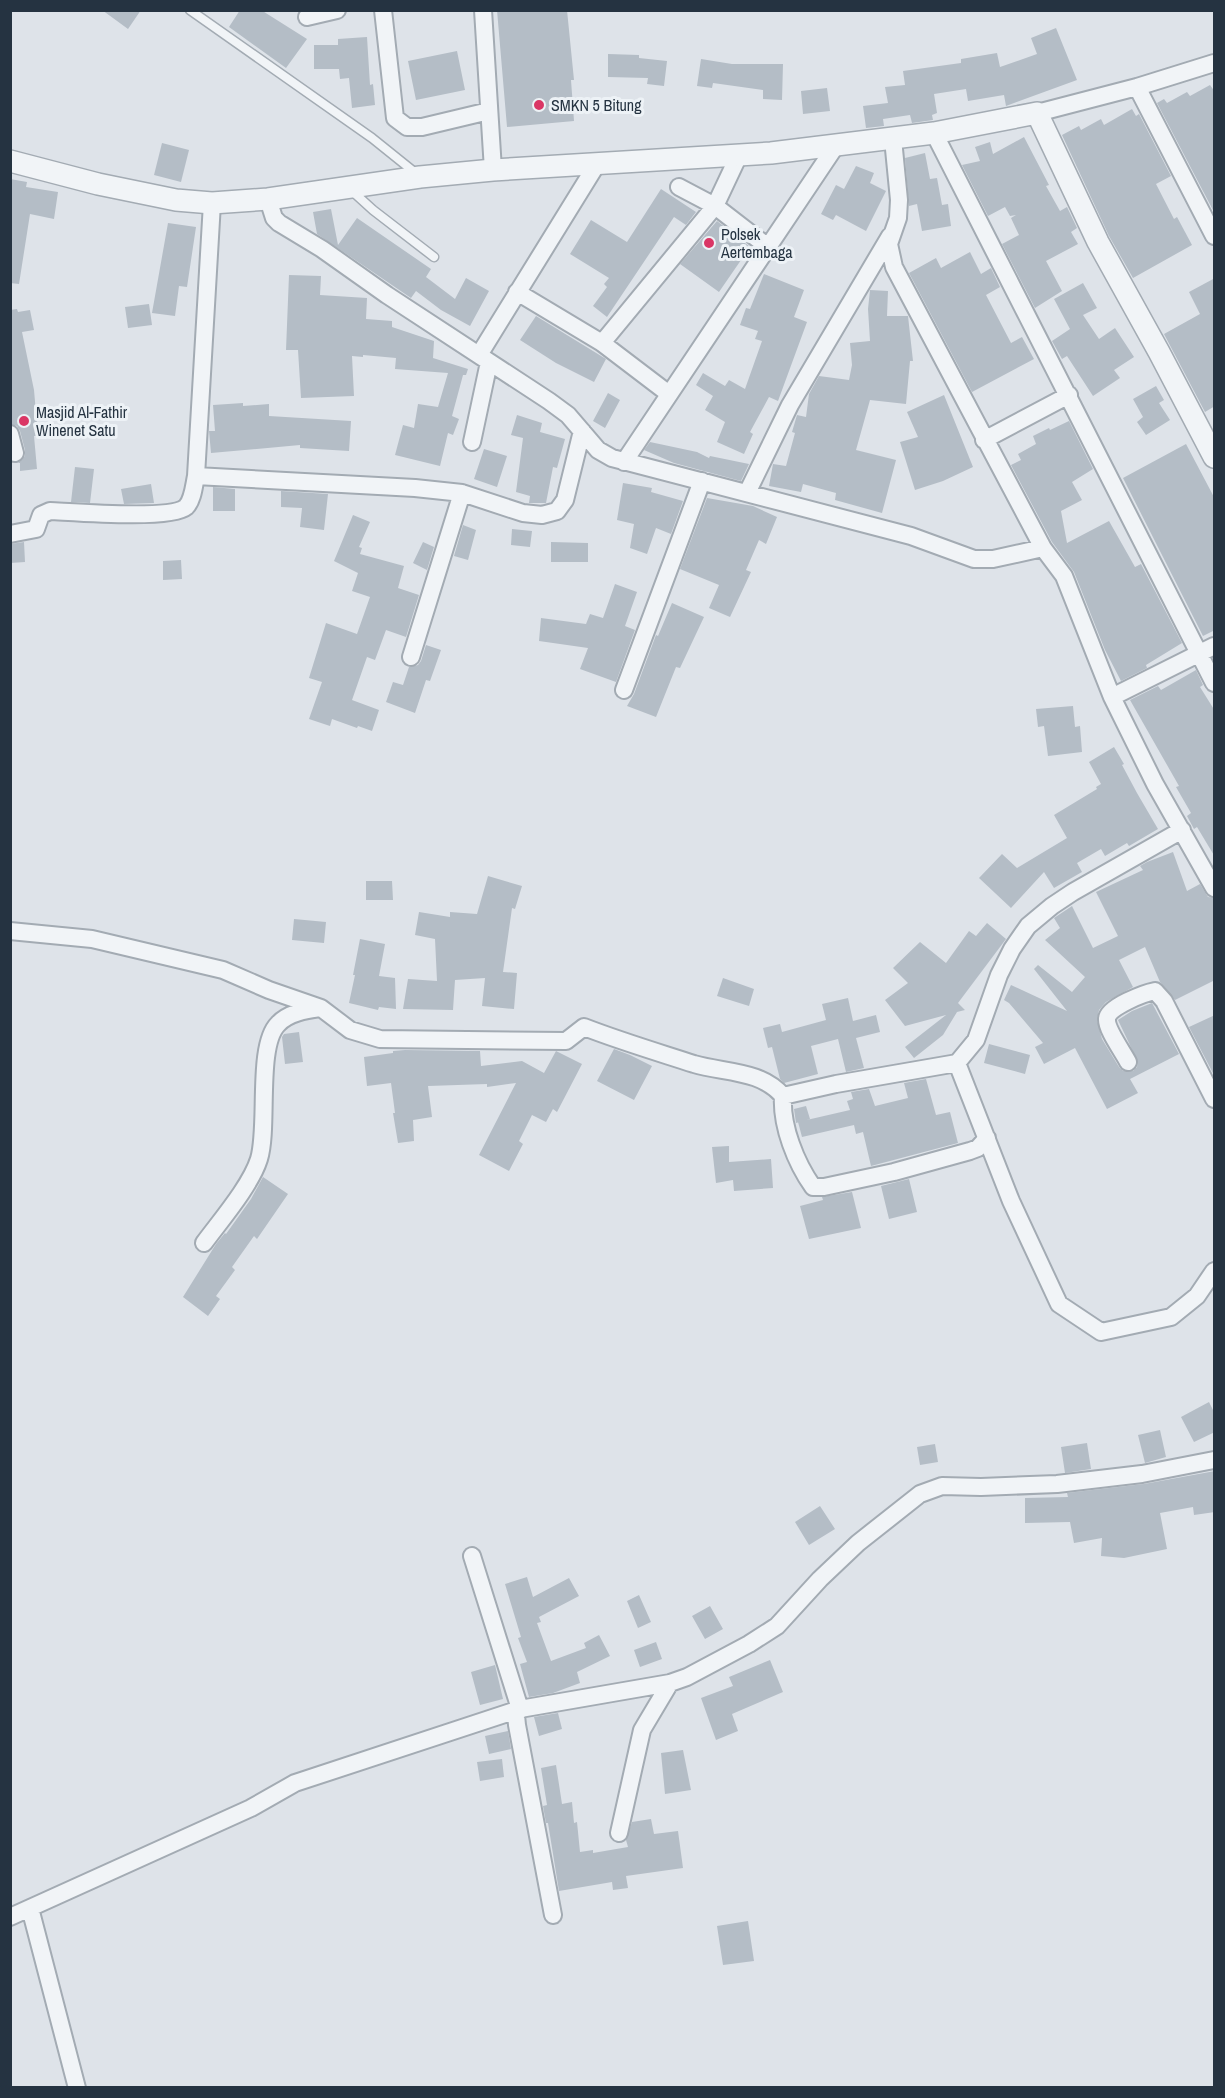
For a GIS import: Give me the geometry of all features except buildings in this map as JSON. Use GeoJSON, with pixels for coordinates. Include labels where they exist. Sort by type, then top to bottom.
{"type":"FeatureCollection","features":[{"type":"Feature","properties":{"kind":"street"},"geometry":{"type":"LineString","coordinates":[[307,17],[338,10]]}},
{"type":"Feature","properties":{"kind":"street"},"geometry":{"type":"LineString","coordinates":[[383,10],[395,118],[407,127],[422,127],[489,111]]}},
{"type":"Feature","properties":{"kind":"street"},"geometry":{"type":"LineString","coordinates":[[483,10],[493,170]]}},
{"type":"Feature","properties":{"kind":"street"},"geometry":{"type":"LineString","coordinates":[[10,161],[98,184],[176,200],[212,203],[268,199],[420,177],[493,170],[739,155],[893,139],[1037,113],[1137,87],[1215,63]]}},
{"type":"Feature","properties":{"kind":"street"},"geometry":{"type":"LineString","coordinates":[[1137,87],[1215,236]]}},
{"type":"Feature","properties":{"kind":"street"},"geometry":{"type":"LineString","coordinates":[[1037,113],[1098,242],[1215,457]]}},
{"type":"Feature","properties":{"kind":"street"},"geometry":{"type":"LineString","coordinates":[[934,133],[1215,683]]}},
{"type":"Feature","properties":{"kind":"street"},"geometry":{"type":"LineString","coordinates":[[893,139],[899,200],[898,218],[889,243],[894,267],[1043,548],[1064,576],[1112,697],[1155,784],[1215,888]]}},
{"type":"Feature","properties":{"kind":"street"},"geometry":{"type":"LineString","coordinates":[[624,462],[837,144]]}},
{"type":"Feature","properties":{"kind":"street"},"geometry":{"type":"LineString","coordinates":[[602,343],[715,206],[739,155]]}},
{"type":"Feature","properties":{"kind":"street"},"geometry":{"type":"LineString","coordinates":[[472,442],[484,358],[518,292],[597,164]]}},
{"type":"Feature","properties":{"kind":"street"},"geometry":{"type":"LineString","coordinates":[[679,187],[726,213],[768,247]]}},
{"type":"Feature","properties":{"kind":"street"},"geometry":{"type":"LineString","coordinates":[[268,199],[274,218],[279,223],[322,249],[387,295],[549,401],[568,415],[598,450],[612,458],[911,536],[974,559],[993,559],[1043,548]]}},
{"type":"Feature","properties":{"kind":"street"},"geometry":{"type":"LineString","coordinates":[[10,534],[36,530],[41,515],[50,511],[138,514],[182,509],[190,501],[196,476],[212,203]]}},
{"type":"Feature","properties":{"kind":"street"},"geometry":{"type":"LineString","coordinates":[[747,494],[790,405],[895,227]]}},
{"type":"Feature","properties":{"kind":"street"},"geometry":{"type":"LineString","coordinates":[[518,292],[602,343],[669,393]]}},
{"type":"Feature","properties":{"kind":"street"},"geometry":{"type":"LineString","coordinates":[[984,440],[1069,394]]}},
{"type":"Feature","properties":{"kind":"street"},"geometry":{"type":"LineString","coordinates":[[196,476],[415,488],[462,493],[523,513],[542,515],[557,511],[565,500],[582,431]]}},
{"type":"Feature","properties":{"kind":"street"},"geometry":{"type":"LineString","coordinates":[[10,434],[15,453]]}},
{"type":"Feature","properties":{"kind":"street"},"geometry":{"type":"LineString","coordinates":[[624,690],[702,481]]}},
{"type":"Feature","properties":{"kind":"street"},"geometry":{"type":"LineString","coordinates":[[411,657],[462,493]]}},
{"type":"Feature","properties":{"kind":"street"},"geometry":{"type":"LineString","coordinates":[[1112,697],[1215,646]]}},
{"type":"Feature","properties":{"kind":"street"},"geometry":{"type":"LineString","coordinates":[[783,1096],[836,1084],[957,1063],[976,1040],[999,975],[1012,949],[1028,926],[1066,897],[1182,830]]}},
{"type":"Feature","properties":{"kind":"street"},"geometry":{"type":"LineString","coordinates":[[10,931],[92,939],[223,970],[269,990],[321,1008],[350,1030],[380,1039],[566,1041],[584,1027],[696,1064],[755,1076],[775,1086],[783,1096],[783,1118],[805,1175],[813,1187],[824,1187],[936,1161],[978,1148],[987,1138]]}},
{"type":"Feature","properties":{"kind":"street"},"geometry":{"type":"LineString","coordinates":[[1128,1062],[1106,1018],[1109,1012],[1117,1007],[1155,991],[1164,1001],[1215,1100]]}},
{"type":"Feature","properties":{"kind":"street"},"geometry":{"type":"LineString","coordinates":[[204,1243],[252,1176],[259,1161],[262,1146],[265,1069],[270,1039],[278,1024],[300,1011],[321,1008]]}},
{"type":"Feature","properties":{"kind":"street"},"geometry":{"type":"LineString","coordinates":[[957,1063],[1011,1201],[1059,1304],[1101,1332],[1171,1317],[1197,1296],[1215,1271]]}},
{"type":"Feature","properties":{"kind":"street"},"geometry":{"type":"LineString","coordinates":[[10,1917],[251,1808],[295,1783],[520,1708],[670,1683],[687,1677],[749,1644],[777,1626],[820,1579],[858,1543],[920,1494],[942,1486],[1057,1484],[1142,1474],[1215,1460]]}},
{"type":"Feature","properties":{"kind":"street"},"geometry":{"type":"LineString","coordinates":[[472,1556],[520,1708],[516,1715],[517,1725],[553,1915]]}},
{"type":"Feature","properties":{"kind":"street"},"geometry":{"type":"LineString","coordinates":[[619,1833],[642,1730],[670,1683]]}},
{"type":"Feature","properties":{"kind":"street"},"geometry":{"type":"LineString","coordinates":[[30,1908],[77,2088]]}},
{"type":"Feature","properties":{"kind":"lane"},"geometry":{"type":"LineString","coordinates":[[189,10],[372,138],[420,177]]}},
{"type":"Feature","properties":{"kind":"lane"},"geometry":{"type":"LineString","coordinates":[[349,188],[373,210],[434,257]]}},
{"type":"Feature","properties":{"kind":"place","name":"SMKN 5 Bitung"},"geometry":{"type":"Point","coordinates":[539,105]}},
{"type":"Feature","properties":{"kind":"place","name":"Polsek Aertembaga"},"geometry":{"type":"Point","coordinates":[709,243]}},
{"type":"Feature","properties":{"kind":"place","name":"Masjid Al-Fathir Winenet Satu"},"geometry":{"type":"Point","coordinates":[24,421]}}]}
